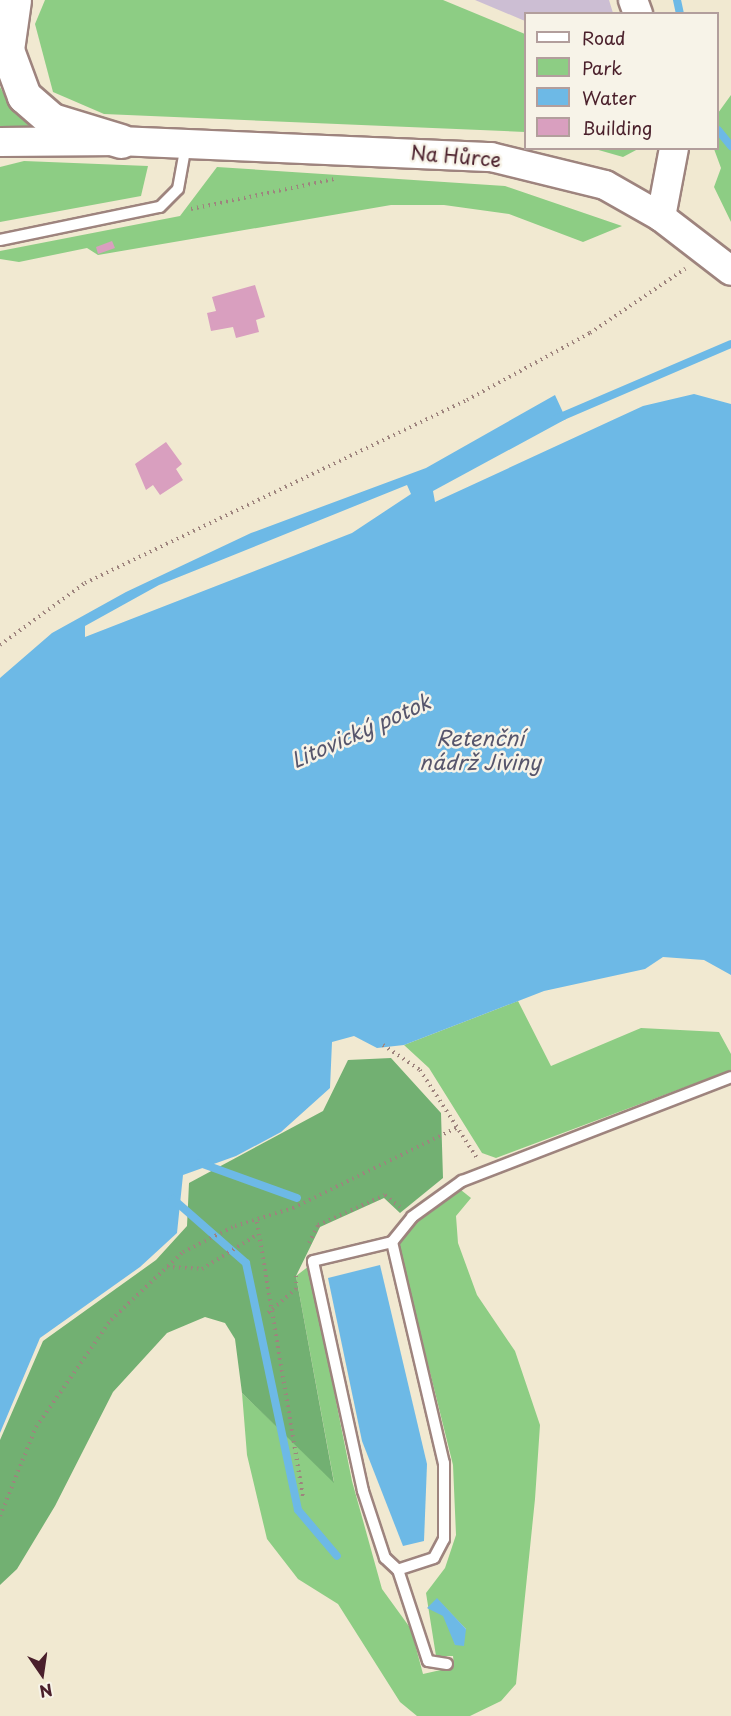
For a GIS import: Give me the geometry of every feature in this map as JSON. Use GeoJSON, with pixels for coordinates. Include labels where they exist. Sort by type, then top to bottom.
{"type":"FeatureCollection","features":[{"type":"Feature","properties":{"kind":"highway"},"geometry":{"type":"LineString","coordinates":[[14,0],[7,50],[24,96],[52,120],[121,141]]}},
{"type":"Feature","properties":{"kind":"main road"},"geometry":{"type":"LineString","coordinates":[[0,142],[121,141]]}},
{"type":"Feature","properties":{"kind":"main road","name":"Na Hůrce"},"geometry":{"type":"LineString","coordinates":[[121,141],[491,157],[580,176],[661,217],[731,271]]}},
{"type":"Feature","properties":{"kind":"main road"},"geometry":{"type":"LineString","coordinates":[[661,217],[674,150]]}},
{"type":"Feature","properties":{"kind":"lane"},"geometry":{"type":"LineString","coordinates":[[0,240],[160,207],[178,189],[186,145]]}},
{"type":"Feature","properties":{"kind":"lane"},"geometry":{"type":"LineString","coordinates":[[447,1664],[428,1661],[398,1570],[384,1558],[363,1491],[313,1261],[392,1242],[412,1217],[462,1180],[731,1077]]}},
{"type":"Feature","properties":{"kind":"lane"},"geometry":{"type":"LineString","coordinates":[[392,1242],[444,1463],[444,1539],[434,1558],[398,1570]]}},
{"type":"Feature","properties":{"kind":"path"},"geometry":{"type":"LineString","coordinates":[[0,645],[85,583],[466,400],[590,333],[707,252]]}},
{"type":"Feature","properties":{"kind":"path"},"geometry":{"type":"LineString","coordinates":[[383,1045],[420,1070],[486,1172]]}},
{"type":"Feature","properties":{"kind":"path"},"geometry":{"type":"LineString","coordinates":[[0,1516],[36,1427],[111,1320],[183,1252],[235,1226],[257,1222],[458,1127]]}},
{"type":"Feature","properties":{"kind":"path"},"geometry":{"type":"LineString","coordinates":[[257,1222],[256,1236],[303,1496]]}},
{"type":"Feature","properties":{"kind":"path"},"geometry":{"type":"LineString","coordinates":[[167,1267],[202,1269],[222,1261],[256,1236]]}},
{"type":"Feature","properties":{"kind":"shaded area"},"geometry":{"type":"Polygon","coordinates":[[[475,0],[609,0],[613,12],[524,12],[524,21],[475,0]]]}},
{"type":"Feature","properties":{"kind":"green space"},"geometry":{"type":"Polygon","coordinates":[[[45,0],[443,0],[524,34],[524,132],[104,114],[53,92],[35,24],[45,0]]]}},
{"type":"Feature","properties":{"kind":"green space"},"geometry":{"type":"Polygon","coordinates":[[[0,87],[11,107],[33,130],[0,130],[0,87]]]}},
{"type":"Feature","properties":{"kind":"green space"},"geometry":{"type":"Polygon","coordinates":[[[731,95],[731,222],[714,187],[721,168],[714,150],[719,150],[719,112],[731,95]]]}},
{"type":"Feature","properties":{"kind":"green space"},"geometry":{"type":"Polygon","coordinates":[[[598,150],[636,150],[623,157],[598,150]]]}},
{"type":"Feature","properties":{"kind":"green space"},"geometry":{"type":"Polygon","coordinates":[[[24,161],[148,166],[141,196],[0,222],[0,167],[24,161]]]}},
{"type":"Feature","properties":{"kind":"green space"},"geometry":{"type":"Polygon","coordinates":[[[217,167],[505,186],[622,226],[583,242],[509,214],[444,205],[391,205],[98,255],[87,248],[19,262],[0,259],[0,251],[180,216],[217,167]]]}},
{"type":"Feature","properties":{"kind":"green space"},"geometry":{"type":"Polygon","coordinates":[[[518,1001],[551,1066],[641,1028],[719,1032],[731,1054],[731,1070],[496,1158],[482,1153],[429,1068],[404,1045],[518,1001]]]}},
{"type":"Feature","properties":{"kind":"green space"},"geometry":{"type":"Polygon","coordinates":[[[391,1058],[441,1113],[443,1178],[400,1213],[384,1198],[320,1227],[296,1276],[334,1483],[242,1393],[235,1339],[225,1323],[205,1317],[167,1333],[113,1392],[55,1506],[17,1569],[0,1585],[0,1440],[43,1341],[156,1260],[187,1226],[189,1183],[323,1111],[348,1060],[391,1058]]]}},
{"type":"Feature","properties":{"kind":"green space"},"geometry":{"type":"Polygon","coordinates":[[[461,1190],[471,1198],[456,1216],[458,1243],[477,1295],[515,1351],[540,1425],[535,1499],[516,1684],[501,1701],[470,1716],[417,1716],[400,1702],[338,1604],[298,1579],[267,1539],[247,1455],[242,1393],[334,1482],[296,1276],[309,1266],[352,1481],[382,1589],[411,1629],[423,1674],[454,1667],[453,1656],[436,1656],[426,1593],[445,1568],[456,1535],[453,1465],[398,1243],[430,1209],[461,1190]],[[437,1599],[454,1631],[455,1645],[466,1629],[437,1599]]]}},
{"type":"Feature","properties":{"kind":"water","name":"Retenční nádrž Jiviny"},"geometry":{"type":"Polygon","coordinates":[[[694,394],[731,404],[731,975],[704,960],[663,957],[645,969],[544,991],[404,1045],[377,1048],[354,1036],[332,1042],[330,1088],[281,1132],[236,1156],[183,1175],[177,1233],[140,1267],[40,1338],[0,1433],[0,678],[52,633],[126,592],[251,533],[426,468],[555,395],[566,419],[433,491],[435,502],[643,406],[694,394]],[[407,485],[159,585],[85,626],[85,637],[352,533],[411,494],[407,485]]]}},
{"type":"Feature","properties":{"kind":"water"},"geometry":{"type":"Polygon","coordinates":[[[380,1265],[427,1464],[424,1541],[403,1546],[362,1441],[328,1278],[380,1265]]]}},
{"type":"Feature","properties":{"kind":"water"},"geometry":{"type":"Polygon","coordinates":[[[437,1598],[466,1629],[464,1646],[455,1645],[443,1616],[427,1608],[437,1598]]]}},
{"type":"Feature","properties":{"kind":"building"},"geometry":{"type":"Polygon","coordinates":[[[112,241],[115,248],[98,254],[96,247],[112,241]]]}},
{"type":"Feature","properties":{"kind":"building"},"geometry":{"type":"Polygon","coordinates":[[[255,285],[265,317],[256,320],[259,332],[236,338],[233,327],[211,331],[207,313],[216,311],[212,297],[255,285]]]}},
{"type":"Feature","properties":{"kind":"building"},"geometry":{"type":"Polygon","coordinates":[[[166,442],[182,464],[176,469],[183,480],[160,495],[153,485],[146,490],[135,464],[166,442]]]}},
{"type":"Feature","properties":{"kind":"waterway"},"geometry":{"type":"LineString","coordinates":[[677,0],[680,12]]}},
{"type":"Feature","properties":{"kind":"waterway"},"geometry":{"type":"LineString","coordinates":[[719,131],[731,146]]}},
{"type":"Feature","properties":{"kind":"waterway","name":"Litovický potok"},"geometry":{"type":"LineString","coordinates":[[556,419],[731,344]]}},
{"type":"Feature","properties":{"kind":"waterway"},"geometry":{"type":"LineString","coordinates":[[200,1163],[297,1198]]}},
{"type":"Feature","properties":{"kind":"waterway"},"geometry":{"type":"LineString","coordinates":[[173,1199],[246,1263],[298,1510],[337,1556]]}}]}
